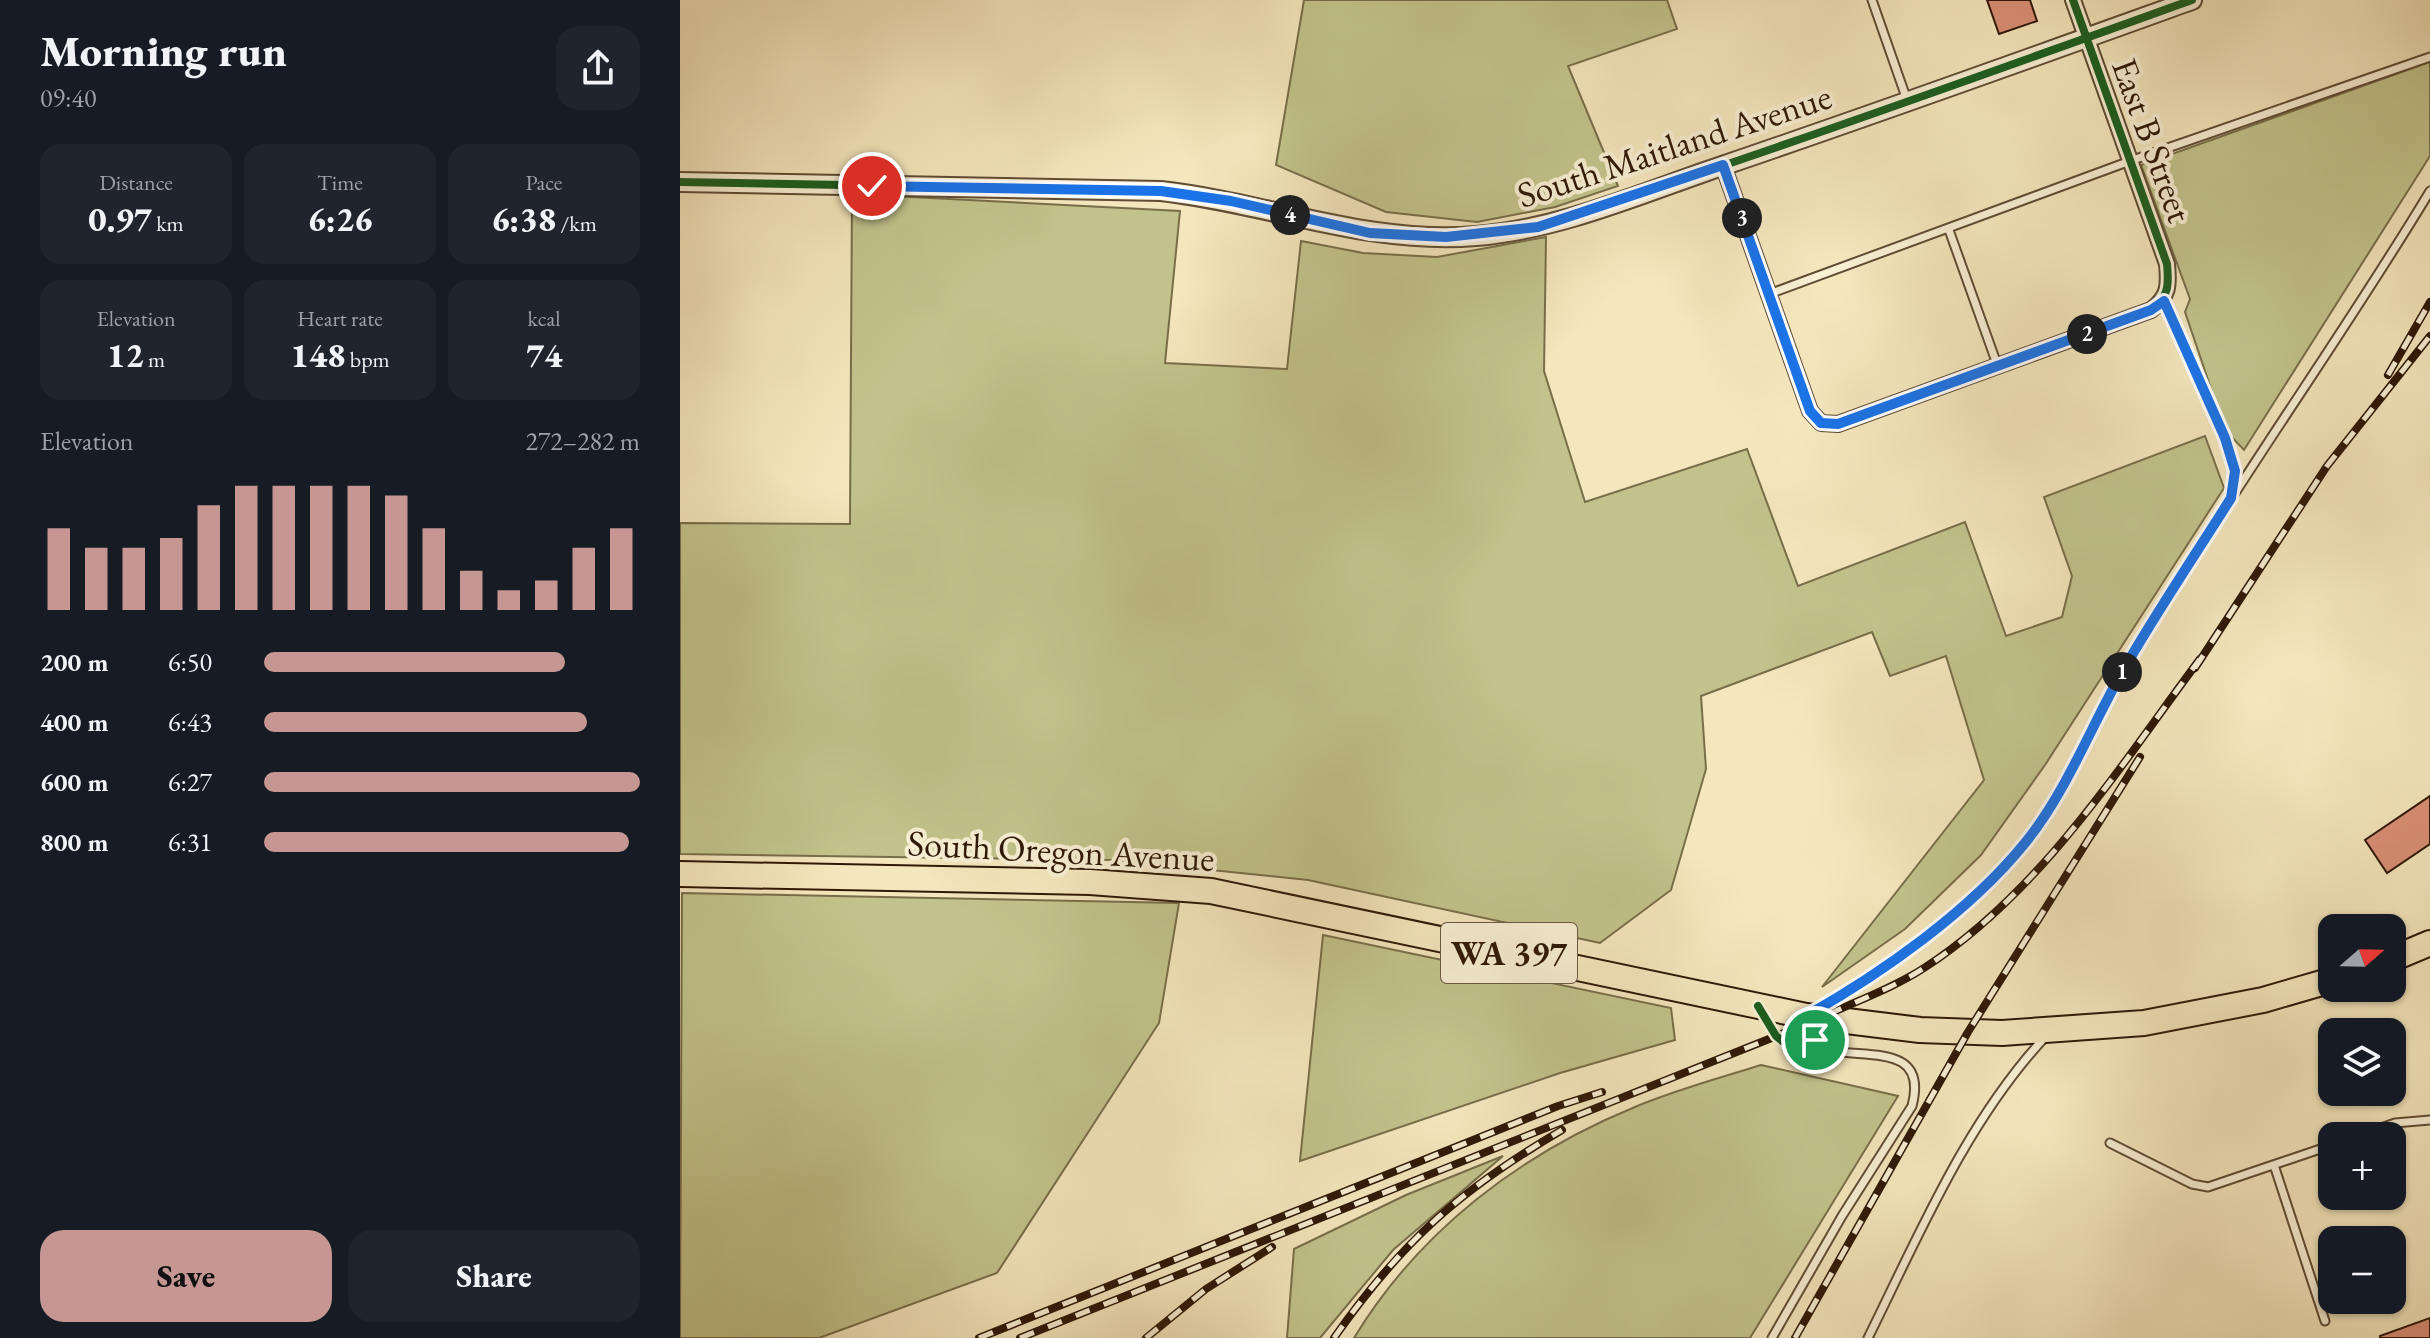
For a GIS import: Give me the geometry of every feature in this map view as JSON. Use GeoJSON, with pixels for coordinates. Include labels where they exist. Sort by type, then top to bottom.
{"type":"FeatureCollection","features":[{"type":"Feature","properties":{"kind":"main road","name":"South Oregon Avenue"},"geometry":{"type":"LineString","coordinates":[[680,874],[1090,882],[1211,891],[1806,1016],[1920,1030],[2052,1031],[2180,1017],[2263,1000],[2318,984]]}},
{"type":"Feature","properties":{"kind":"main road"},"geometry":{"type":"LineString","coordinates":[[2406,953],[2430,943]]}},
{"type":"Feature","properties":{"kind":"street","name":"East B Street"},"geometry":{"type":"LineString","coordinates":[[2073,0],[2167,264],[2169,284],[2164,301]]}},
{"type":"Feature","properties":{"kind":"street","name":"South Maitland Avenue"},"geometry":{"type":"LineString","coordinates":[[680,182],[1161,191],[1231,201],[1370,233],[1446,237],[1506,232],[1548,224],[1908,103],[2192,0]]}},
{"type":"Feature","properties":{"kind":"street"},"geometry":{"type":"LineString","coordinates":[[1723,165],[1810,411],[1821,423],[1838,424],[1998,368],[2151,310],[2164,301]]}},
{"type":"Feature","properties":{"kind":"lane"},"geometry":{"type":"LineString","coordinates":[[1872,0],[1908,103]]}},
{"type":"Feature","properties":{"kind":"lane"},"geometry":{"type":"LineString","coordinates":[[1769,294],[2130,161],[2430,57]]}},
{"type":"Feature","properties":{"kind":"lane"},"geometry":{"type":"LineString","coordinates":[[1772,1338],[1842,1216],[1912,1106],[1915,1092],[1908,1066],[1896,1058],[1824,1049],[1811,1034],[1806,1016],[1851,991],[1948,920],[2001,872],[2027,841],[2122,672],[2231,498],[2366,297],[2430,191]]}},
{"type":"Feature","properties":{"kind":"lane"},"geometry":{"type":"LineString","coordinates":[[1949,230],[1998,368]]}},
{"type":"Feature","properties":{"kind":"lane"},"geometry":{"type":"LineString","coordinates":[[2164,301],[2225,438],[2235,471],[2231,498]]}},
{"type":"Feature","properties":{"kind":"lane"},"geometry":{"type":"LineString","coordinates":[[1868,1338],[1971,1139],[2023,1060],[2052,1031]]}},
{"type":"Feature","properties":{"kind":"lane"},"geometry":{"type":"LineString","coordinates":[[2406,1122],[2430,1120]]}},
{"type":"Feature","properties":{"kind":"lane"},"geometry":{"type":"LineString","coordinates":[[2110,1143],[2192,1184],[2208,1187],[2318,1150]]}},
{"type":"Feature","properties":{"kind":"lane"},"geometry":{"type":"LineString","coordinates":[[2274,1165],[2325,1321]]}},
{"type":"Feature","properties":{"kind":"green space"},"geometry":{"type":"Polygon","coordinates":[[[1304,0],[1667,0],[1677,29],[1568,66],[1618,186],[1555,207],[1477,222],[1386,212],[1276,165],[1304,0]]]}},
{"type":"Feature","properties":{"kind":"green space"},"geometry":{"type":"Polygon","coordinates":[[[2430,62],[2430,156],[2244,450],[2225,430],[2185,312],[2190,299],[2141,165],[2430,62]]]}},
{"type":"Feature","properties":{"kind":"green space"},"geometry":{"type":"Polygon","coordinates":[[[852,194],[1180,211],[1165,363],[1287,369],[1301,241],[1363,253],[1437,257],[1546,237],[1544,371],[1585,502],[1747,449],[1798,586],[1965,522],[2006,636],[2062,617],[2072,576],[2044,497],[2205,436],[2224,488],[2045,765],[1981,855],[1905,929],[1822,987],[1984,780],[1946,656],[1890,676],[1872,632],[1701,696],[1706,769],[1671,890],[1600,943],[1308,880],[1114,860],[680,854],[680,523],[850,524],[852,194]]]}},
{"type":"Feature","properties":{"kind":"green space"},"geometry":{"type":"Polygon","coordinates":[[[682,893],[1179,903],[1159,1023],[997,1273],[819,1338],[680,1338],[682,893]]]}},
{"type":"Feature","properties":{"kind":"green space"},"geometry":{"type":"Polygon","coordinates":[[[1323,935],[1671,1008],[1675,1040],[1560,1073],[1300,1161],[1323,935]]]}},
{"type":"Feature","properties":{"kind":"green space"},"geometry":{"type":"Polygon","coordinates":[[[1761,1065],[1898,1096],[1750,1338],[1354,1338],[1409,1263],[1441,1230],[1513,1173],[1552,1148],[1635,1107],[1761,1065]]]}},
{"type":"Feature","properties":{"kind":"green space"},"geometry":{"type":"Polygon","coordinates":[[[1503,1156],[1393,1250],[1320,1338],[1287,1338],[1294,1249],[1406,1195],[1503,1156]]]}},
{"type":"Feature","properties":{"kind":"building"},"geometry":{"type":"Polygon","coordinates":[[[1987,0],[2030,0],[2037,21],[1999,34],[1987,0]]]}},
{"type":"Feature","properties":{"kind":"building"},"geometry":{"type":"Polygon","coordinates":[[[2430,796],[2430,844],[2387,873],[2365,840],[2430,796]]]}},
{"type":"Feature","properties":{"kind":"building"},"geometry":{"type":"Polygon","coordinates":[[[2430,1318],[2430,1338],[2380,1338],[2380,1336],[2430,1318]]]}},
{"type":"Feature","properties":{"kind":"railway"},"geometry":{"type":"LineString","coordinates":[[2388,375],[2430,302]]}},
{"type":"Feature","properties":{"kind":"railway"},"geometry":{"type":"LineString","coordinates":[[2195,668],[2327,466],[2430,336]]}},
{"type":"Feature","properties":{"kind":"railway"},"geometry":{"type":"LineString","coordinates":[[1020,1338],[1819,1019],[1912,976],[1966,937],[2041,866],[2107,785],[2200,659]]}},
{"type":"Feature","properties":{"kind":"railway"},"geometry":{"type":"LineString","coordinates":[[1795,1338],[1968,1032],[2140,757]]}},
{"type":"Feature","properties":{"kind":"railway"},"geometry":{"type":"LineString","coordinates":[[979,1338],[1558,1106],[1602,1092]]}},
{"type":"Feature","properties":{"kind":"railway"},"geometry":{"type":"LineString","coordinates":[[1334,1338],[1384,1273],[1435,1220],[1493,1174],[1562,1130]]}},
{"type":"Feature","properties":{"kind":"railway"},"geometry":{"type":"LineString","coordinates":[[1146,1338],[1206,1289],[1272,1247]]}},
{"type":"Feature","properties":{"kind":"cycle path"},"geometry":{"type":"LineString","coordinates":[[1723,165],[1810,411],[1821,423],[1838,424],[2151,310],[2166,290],[2167,264],[2073,0]]}},
{"type":"Feature","properties":{"kind":"cycle path"},"geometry":{"type":"LineString","coordinates":[[680,182],[1161,191],[1357,229],[1436,237],[1476,236],[1540,226],[1602,208],[2192,0]]}},
{"type":"Feature","properties":{"kind":"cycle path"},"geometry":{"type":"LineString","coordinates":[[1758,1006],[1776,1036],[1786,1044],[1837,1021]]}},
{"type":"Feature","properties":{"kind":"route"},"geometry":{"type":"LineString","coordinates":[[872,186],[1161,191],[1231,201],[1370,233],[1446,237],[1538,227],[1723,165],[1810,411],[1821,423],[1838,424],[1998,368],[2151,310],[2164,301],[2225,438],[2235,471],[2231,498],[2122,672],[2027,841],[2001,872],[1948,920],[1851,991],[1806,1016],[1815,1040]]}}]}
